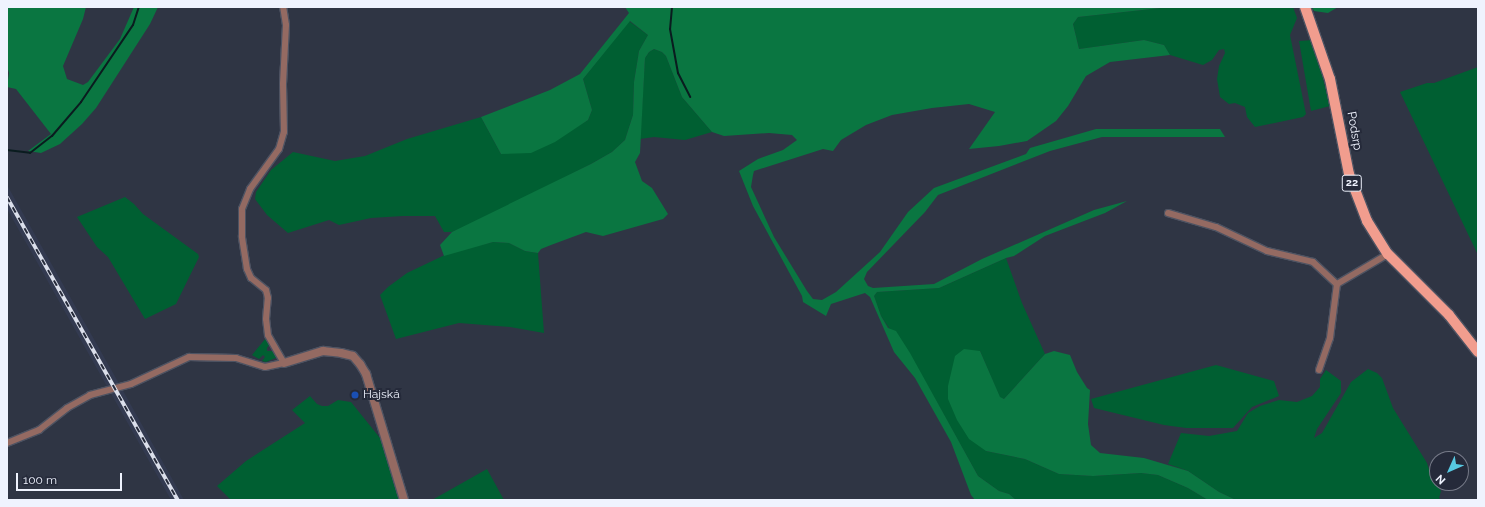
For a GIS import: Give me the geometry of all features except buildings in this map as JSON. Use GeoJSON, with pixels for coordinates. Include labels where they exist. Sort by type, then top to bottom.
{"type":"FeatureCollection","features":[{"type":"Feature","properties":{"kind":"main road","name":"Podsrp"},"geometry":{"type":"LineString","coordinates":[[1305,7],[1330,79],[1349,174],[1357,199],[1367,221],[1388,254],[1449,314],[1478,352]]}},
{"type":"Feature","properties":{"kind":"street"},"geometry":{"type":"LineString","coordinates":[[283,7],[286,25],[283,84],[284,132],[279,149],[250,189],[242,210],[242,236],[247,269],[251,278],[266,290],[268,298],[266,320],[268,335],[284,363]]}},
{"type":"Feature","properties":{"kind":"street"},"geometry":{"type":"LineString","coordinates":[[1168,213],[1216,227],[1267,251],[1313,262],[1337,284]]}},
{"type":"Feature","properties":{"kind":"street"},"geometry":{"type":"LineString","coordinates":[[1337,284],[1388,254]]}},
{"type":"Feature","properties":{"kind":"street"},"geometry":{"type":"LineString","coordinates":[[1319,370],[1330,338],[1337,284]]}},
{"type":"Feature","properties":{"kind":"street"},"geometry":{"type":"LineString","coordinates":[[7,443],[39,430],[67,408],[90,395],[131,384],[189,357],[236,358],[265,367],[323,351],[341,353],[353,356],[366,374],[404,500]]}},
{"type":"Feature","properties":{"kind":"shaded area"},"geometry":{"type":"Polygon","coordinates":[[[7,185],[184,500],[171,500],[7,209],[7,185]]]}},
{"type":"Feature","properties":{"kind":"green space"},"geometry":{"type":"Polygon","coordinates":[[[7,7],[86,7],[83,19],[63,66],[67,79],[83,85],[88,82],[120,39],[134,7],[158,7],[150,24],[96,108],[82,124],[60,144],[41,153],[28,151],[51,134],[16,89],[7,87],[9,73],[7,66],[7,7]]]}},
{"type":"Feature","properties":{"kind":"green space"},"geometry":{"type":"Polygon","coordinates":[[[625,7],[1170,7],[1078,17],[1073,24],[1079,49],[1144,40],[1164,45],[1170,55],[1110,62],[1086,76],[1068,106],[1056,121],[1027,141],[969,149],[995,112],[969,104],[932,108],[892,115],[866,125],[841,140],[833,151],[823,149],[754,171],[751,187],[774,237],[813,299],[822,300],[836,292],[880,252],[908,212],[934,188],[1026,154],[1030,148],[1096,129],[1220,129],[1225,137],[1102,137],[1050,151],[938,195],[925,212],[867,272],[864,279],[868,286],[873,288],[934,284],[982,259],[1094,210],[1127,201],[1105,213],[1045,236],[1014,256],[1006,258],[939,288],[877,292],[874,296],[881,316],[888,328],[896,331],[910,353],[978,476],[999,491],[1009,494],[1016,500],[975,500],[971,495],[951,442],[915,378],[894,352],[870,297],[865,293],[831,304],[826,316],[803,302],[802,296],[753,206],[739,171],[758,159],[783,150],[797,140],[792,135],[769,133],[724,136],[712,132],[682,97],[666,56],[662,52],[654,49],[649,52],[645,58],[640,153],[635,162],[642,181],[652,188],[668,214],[663,219],[603,236],[586,232],[541,249],[538,253],[525,251],[509,243],[493,242],[444,256],[440,245],[452,232],[591,164],[612,152],[625,140],[633,115],[634,82],[639,51],[648,35],[630,21],[583,79],[592,110],[588,120],[555,142],[531,153],[501,154],[481,117],[550,90],[580,74],[629,13],[625,7]]]}},
{"type":"Feature","properties":{"kind":"green space"},"geometry":{"type":"Polygon","coordinates":[[[1170,7],[1293,7],[1297,18],[1290,35],[1306,114],[1303,117],[1255,127],[1247,117],[1245,107],[1235,103],[1229,104],[1220,97],[1217,79],[1219,66],[1225,53],[1224,49],[1219,50],[1212,60],[1203,65],[1170,55],[1164,45],[1144,40],[1079,49],[1073,24],[1078,17],[1170,7]]]}},
{"type":"Feature","properties":{"kind":"green space"},"geometry":{"type":"Polygon","coordinates":[[[1312,7],[1338,7],[1328,13],[1314,11],[1312,7]]]}},
{"type":"Feature","properties":{"kind":"green space"},"geometry":{"type":"Polygon","coordinates":[[[629,21],[648,35],[639,51],[634,82],[633,115],[625,140],[612,152],[591,164],[481,220],[452,232],[444,232],[435,216],[371,218],[339,225],[329,220],[288,233],[267,215],[255,199],[256,192],[271,170],[293,152],[335,161],[365,156],[407,139],[481,117],[501,154],[573,129],[588,120],[592,110],[583,79],[629,21]]]}},
{"type":"Feature","properties":{"kind":"green space"},"geometry":{"type":"Polygon","coordinates":[[[1313,40],[1330,106],[1311,111],[1299,41],[1313,40]]]}},
{"type":"Feature","properties":{"kind":"green space"},"geometry":{"type":"Polygon","coordinates":[[[654,49],[662,52],[666,56],[682,97],[712,132],[685,140],[654,137],[640,139],[645,58],[649,52],[654,49]]]}},
{"type":"Feature","properties":{"kind":"green space"},"geometry":{"type":"Polygon","coordinates":[[[1478,67],[1478,255],[1400,92],[1427,83],[1434,83],[1478,67]]]}},
{"type":"Feature","properties":{"kind":"green space"},"geometry":{"type":"Polygon","coordinates":[[[125,197],[143,214],[198,254],[199,257],[176,304],[145,319],[108,257],[97,247],[77,217],[125,197]]]}},
{"type":"Feature","properties":{"kind":"green space"},"geometry":{"type":"Polygon","coordinates":[[[493,242],[509,243],[525,251],[538,253],[544,333],[510,327],[459,323],[396,339],[380,295],[388,287],[407,273],[451,252],[493,242]]]}},
{"type":"Feature","properties":{"kind":"green space"},"geometry":{"type":"Polygon","coordinates":[[[1006,258],[1022,303],[1045,354],[1004,399],[1000,398],[980,351],[986,451],[1025,459],[1059,474],[1093,476],[1141,473],[1158,475],[1188,488],[1208,500],[1016,500],[1009,494],[999,491],[978,476],[930,390],[881,316],[874,296],[877,292],[939,288],[1006,258]]]}},
{"type":"Feature","properties":{"kind":"green space"},"geometry":{"type":"Polygon","coordinates":[[[266,338],[270,344],[267,351],[275,351],[278,357],[266,362],[262,361],[265,357],[263,355],[259,359],[252,355],[266,338]]]}},
{"type":"Feature","properties":{"kind":"green space"},"geometry":{"type":"Polygon","coordinates":[[[964,349],[980,351],[1000,397],[1004,399],[1045,354],[1054,351],[1070,355],[1077,372],[1087,388],[1090,390],[1088,424],[1091,445],[1100,453],[1144,458],[1188,471],[1219,492],[1236,500],[1208,500],[1188,488],[1158,475],[1141,473],[1093,476],[1059,474],[1025,459],[986,451],[969,439],[957,420],[948,399],[948,386],[955,356],[964,349]]]}},
{"type":"Feature","properties":{"kind":"green space"},"geometry":{"type":"Polygon","coordinates":[[[1216,365],[1274,381],[1279,396],[1252,407],[1233,428],[1186,428],[1164,425],[1094,408],[1091,399],[1216,365]]]}},
{"type":"Feature","properties":{"kind":"green space"},"geometry":{"type":"Polygon","coordinates":[[[1368,369],[1377,373],[1382,378],[1393,408],[1427,463],[1429,469],[1429,491],[1441,491],[1439,498],[1441,500],[1236,500],[1219,492],[1188,471],[1168,464],[1181,433],[1209,436],[1237,431],[1248,413],[1260,406],[1279,400],[1297,402],[1312,396],[1320,387],[1320,379],[1326,370],[1341,381],[1341,393],[1317,429],[1314,438],[1322,433],[1351,382],[1368,369]]]}},
{"type":"Feature","properties":{"kind":"green space"},"geometry":{"type":"Polygon","coordinates":[[[310,396],[317,404],[322,406],[328,406],[338,400],[351,402],[380,438],[399,500],[231,500],[217,486],[246,461],[305,423],[292,410],[310,396]]]}},
{"type":"Feature","properties":{"kind":"green space"},"geometry":{"type":"Polygon","coordinates":[[[487,469],[504,500],[432,500],[487,469]]]}},
{"type":"Feature","properties":{"kind":"waterway"},"geometry":{"type":"LineString","coordinates":[[7,150],[30,153],[52,136],[81,102],[133,25],[139,7]]}},
{"type":"Feature","properties":{"kind":"waterway"},"geometry":{"type":"LineString","coordinates":[[672,7],[670,29],[678,73],[690,97]]}},
{"type":"Feature","properties":{"kind":"railway"},"geometry":{"type":"LineString","coordinates":[[7,197],[178,500]]}},
{"type":"Feature","properties":{"kind":"place","name":"Hajská"},"geometry":{"type":"Point","coordinates":[355,395]}}]}
